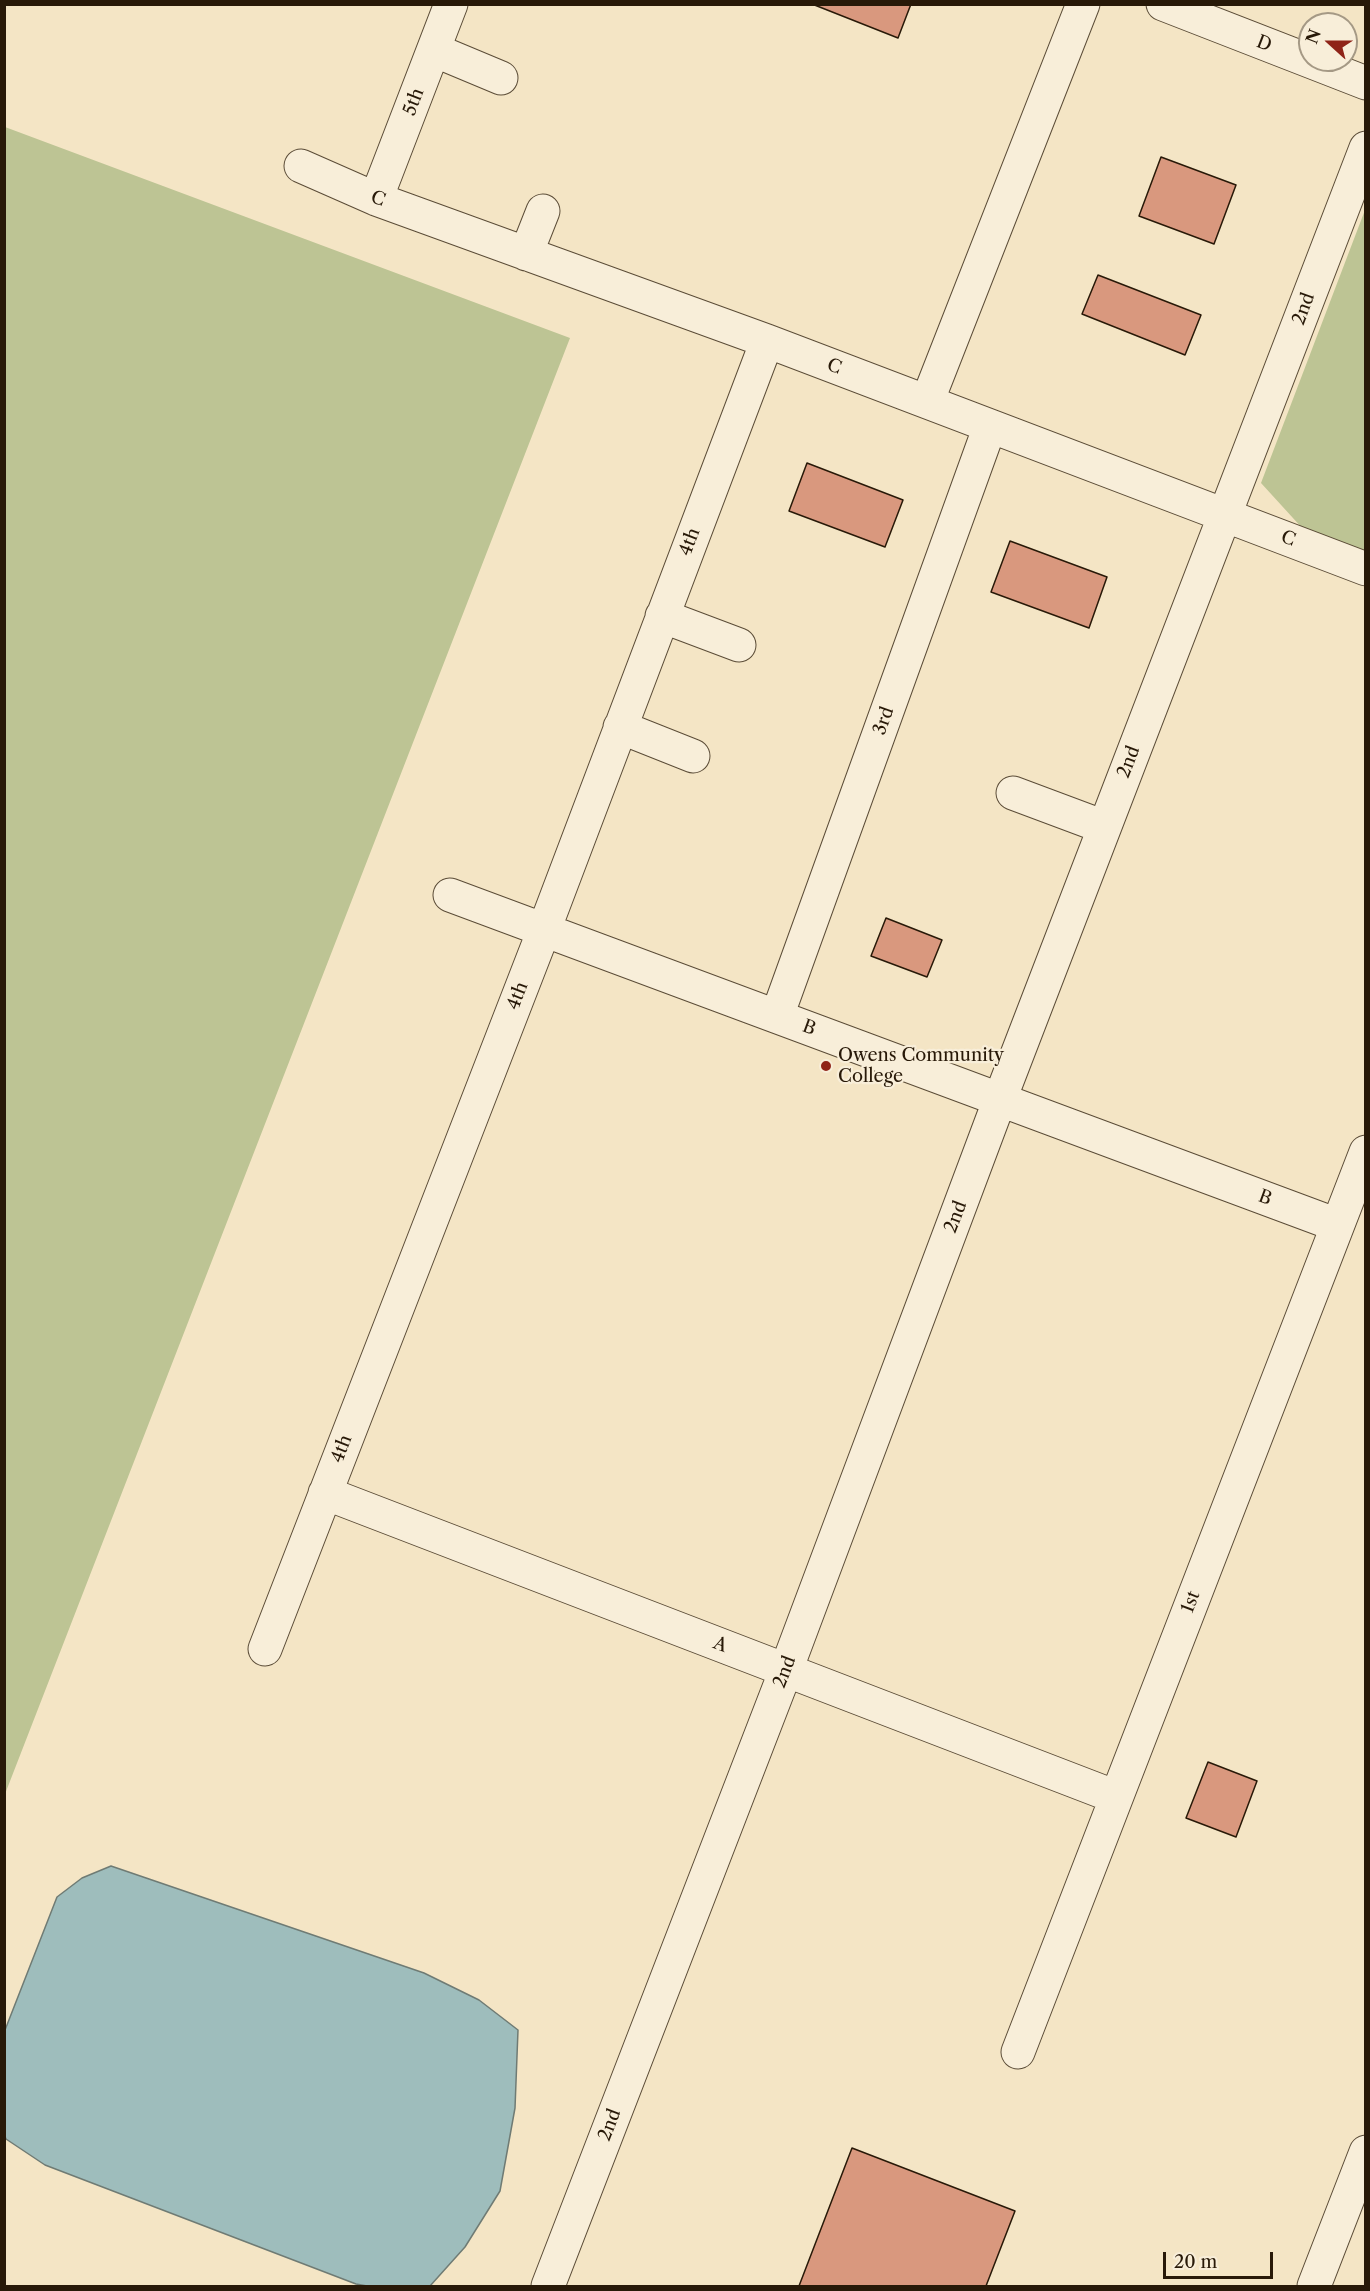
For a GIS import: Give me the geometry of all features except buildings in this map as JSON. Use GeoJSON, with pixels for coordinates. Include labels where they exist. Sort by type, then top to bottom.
{"type":"FeatureCollection","features":[{"type":"Feature","properties":{"kind":"street","name":"5th"},"geometry":{"type":"LineString","coordinates":[[376,199],[451,4]]}},
{"type":"Feature","properties":{"kind":"street"},"geometry":{"type":"LineString","coordinates":[[927,402],[1083,4]]}},
{"type":"Feature","properties":{"kind":"street","name":"D"},"geometry":{"type":"LineString","coordinates":[[1163,4],[1365,83]]}},
{"type":"Feature","properties":{"kind":"street"},"geometry":{"type":"LineString","coordinates":[[434,50],[501,78]]}},
{"type":"Feature","properties":{"kind":"street","name":"2nd"},"geometry":{"type":"LineString","coordinates":[[548,2286],[786,1670],[1000,1099],[1365,148]]}},
{"type":"Feature","properties":{"kind":"street","name":"C"},"geometry":{"type":"LineString","coordinates":[[302,166],[376,199],[767,341],[1365,569]]}},
{"type":"Feature","properties":{"kind":"street"},"geometry":{"type":"LineString","coordinates":[[526,254],[543,211]]}},
{"type":"Feature","properties":{"kind":"street","name":"4th"},"geometry":{"type":"LineString","coordinates":[[265,1649],[544,930],[767,341]]}},
{"type":"Feature","properties":{"kind":"street","name":"3rd"},"geometry":{"type":"LineString","coordinates":[[777,1016],[990,426]]}},
{"type":"Feature","properties":{"kind":"street"},"geometry":{"type":"LineString","coordinates":[[662,616],[739,645]]}},
{"type":"Feature","properties":{"kind":"street"},"geometry":{"type":"LineString","coordinates":[[620,727],[693,756]]}},
{"type":"Feature","properties":{"kind":"street"},"geometry":{"type":"LineString","coordinates":[[1013,793],[1104,827]]}},
{"type":"Feature","properties":{"kind":"street","name":"B"},"geometry":{"type":"LineString","coordinates":[[450,895],[1337,1225]]}},
{"type":"Feature","properties":{"kind":"street","name":"1st"},"geometry":{"type":"LineString","coordinates":[[1018,2052],[1365,1152]]}},
{"type":"Feature","properties":{"kind":"street","name":"A"},"geometry":{"type":"LineString","coordinates":[[325,1493],[1116,1797]]}},
{"type":"Feature","properties":{"kind":"street"},"geometry":{"type":"LineString","coordinates":[[1314,2286],[1365,2152]]}},
{"type":"Feature","properties":{"kind":"green space"},"geometry":{"type":"Polygon","coordinates":[[[4,127],[570,338],[5,1794],[4,127]]]}},
{"type":"Feature","properties":{"kind":"green space"},"geometry":{"type":"Polygon","coordinates":[[[1365,210],[1365,554],[1303,529],[1261,483],[1365,210]]]}},
{"type":"Feature","properties":{"kind":"water"},"geometry":{"type":"Polygon","coordinates":[[[111,1866],[424,1973],[479,2000],[518,2030],[515,2108],[500,2191],[465,2247],[430,2286],[356,2284],[45,2165],[6,2139],[4,2134],[5,2030],[57,1897],[82,1878],[111,1866]]]}},
{"type":"Feature","properties":{"kind":"place","name":"Owens Community College"},"geometry":{"type":"Point","coordinates":[826,1066]}}]}
